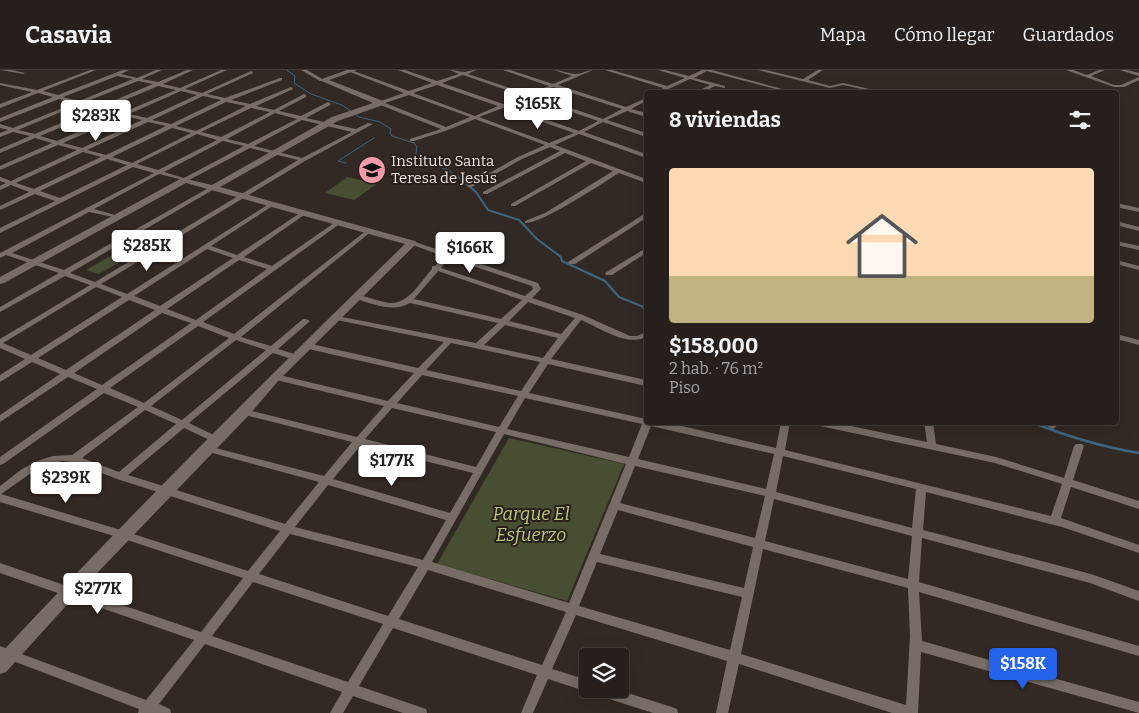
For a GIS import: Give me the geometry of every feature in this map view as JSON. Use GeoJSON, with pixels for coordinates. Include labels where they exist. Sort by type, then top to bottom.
{"type":"FeatureCollection","features":[{"type":"Feature","properties":{"kind":"street"},"geometry":{"type":"LineString","coordinates":[[3,70],[23,73]]}},
{"type":"Feature","properties":{"kind":"street"},"geometry":{"type":"LineString","coordinates":[[80,70],[91,71]]}},
{"type":"Feature","properties":{"kind":"street"},"geometry":{"type":"LineString","coordinates":[[0,120],[127,70]]}},
{"type":"Feature","properties":{"kind":"street"},"geometry":{"type":"LineString","coordinates":[[0,135],[160,70]]}},
{"type":"Feature","properties":{"kind":"street"},"geometry":{"type":"LineString","coordinates":[[0,151],[191,70]]}},
{"type":"Feature","properties":{"kind":"street"},"geometry":{"type":"LineString","coordinates":[[0,168],[225,70]]}},
{"type":"Feature","properties":{"kind":"street"},"geometry":{"type":"LineString","coordinates":[[303,70],[322,80],[446,129]]}},
{"type":"Feature","properties":{"kind":"street"},"geometry":{"type":"LineString","coordinates":[[322,80],[350,70],[644,180]]}},
{"type":"Feature","properties":{"kind":"street"},"geometry":{"type":"LineString","coordinates":[[400,70],[644,155]]}},
{"type":"Feature","properties":{"kind":"street"},"geometry":{"type":"LineString","coordinates":[[452,70],[644,135]]}},
{"type":"Feature","properties":{"kind":"street"},"geometry":{"type":"LineString","coordinates":[[0,310],[326,124],[352,112],[474,70]]}},
{"type":"Feature","properties":{"kind":"street"},"geometry":{"type":"LineString","coordinates":[[504,70],[644,114]]}},
{"type":"Feature","properties":{"kind":"street"},"geometry":{"type":"LineString","coordinates":[[556,70],[577,76]]}},
{"type":"Feature","properties":{"kind":"street"},"geometry":{"type":"LineString","coordinates":[[412,140],[475,118],[591,70]]}},
{"type":"Feature","properties":{"kind":"street"},"geometry":{"type":"LineString","coordinates":[[607,70],[668,88]]}},
{"type":"Feature","properties":{"kind":"street"},"geometry":{"type":"LineString","coordinates":[[660,70],[723,88]]}},
{"type":"Feature","properties":{"kind":"street"},"geometry":{"type":"LineString","coordinates":[[664,90],[707,70],[783,90]]}},
{"type":"Feature","properties":{"kind":"street"},"geometry":{"type":"LineString","coordinates":[[760,70],[830,87],[846,84],[872,90]]}},
{"type":"Feature","properties":{"kind":"street"},"geometry":{"type":"LineString","coordinates":[[773,73],[778,70]]}},
{"type":"Feature","properties":{"kind":"street"},"geometry":{"type":"LineString","coordinates":[[803,81],[821,70]]}},
{"type":"Feature","properties":{"kind":"street"},"geometry":{"type":"LineString","coordinates":[[1068,70],[1114,86],[1122,86],[1139,76]]}},
{"type":"Feature","properties":{"kind":"street"},"geometry":{"type":"LineString","coordinates":[[1088,76],[1103,70]]}},
{"type":"Feature","properties":{"kind":"street"},"geometry":{"type":"LineString","coordinates":[[1122,70],[1139,76]]}},
{"type":"Feature","properties":{"kind":"street"},"geometry":{"type":"LineString","coordinates":[[0,106],[91,71]]}},
{"type":"Feature","properties":{"kind":"street"},"geometry":{"type":"LineString","coordinates":[[0,188],[251,72]]}},
{"type":"Feature","properties":{"kind":"street"},"geometry":{"type":"LineString","coordinates":[[116,74],[356,131]]}},
{"type":"Feature","properties":{"kind":"street"},"geometry":{"type":"LineString","coordinates":[[0,208],[226,100],[280,79]]}},
{"type":"Feature","properties":{"kind":"street"},"geometry":{"type":"LineString","coordinates":[[0,84],[35,91],[303,160]]}},
{"type":"Feature","properties":{"kind":"street"},"geometry":{"type":"LineString","coordinates":[[704,90],[714,85]]}},
{"type":"Feature","properties":{"kind":"street"},"geometry":{"type":"LineString","coordinates":[[0,231],[249,106],[291,88]]}},
{"type":"Feature","properties":{"kind":"street"},"geometry":{"type":"LineString","coordinates":[[3,254],[304,96]]}},
{"type":"Feature","properties":{"kind":"street"},"geometry":{"type":"LineString","coordinates":[[470,186],[513,161],[578,133],[644,100]]}},
{"type":"Feature","properties":{"kind":"street"},"geometry":{"type":"LineString","coordinates":[[0,281],[328,104]]}},
{"type":"Feature","properties":{"kind":"street"},"geometry":{"type":"LineString","coordinates":[[0,343],[303,160],[370,124]]}},
{"type":"Feature","properties":{"kind":"street"},"geometry":{"type":"LineString","coordinates":[[0,126],[412,243],[535,285],[537,289],[478,346]]}},
{"type":"Feature","properties":{"kind":"street"},"geometry":{"type":"LineString","coordinates":[[485,193],[565,151]]}},
{"type":"Feature","properties":{"kind":"street"},"geometry":{"type":"LineString","coordinates":[[513,205],[591,160]]}},
{"type":"Feature","properties":{"kind":"street"},"geometry":{"type":"LineString","coordinates":[[528,222],[548,214],[618,170]]}},
{"type":"Feature","properties":{"kind":"street"},"geometry":{"type":"LineString","coordinates":[[0,179],[59,200]]}},
{"type":"Feature","properties":{"kind":"street"},"geometry":{"type":"LineString","coordinates":[[0,379],[274,203]]}},
{"type":"Feature","properties":{"kind":"street"},"geometry":{"type":"LineString","coordinates":[[1119,206],[1139,210]]}},
{"type":"Feature","properties":{"kind":"street"},"geometry":{"type":"LineString","coordinates":[[87,209],[116,217]]}},
{"type":"Feature","properties":{"kind":"street"},"geometry":{"type":"LineString","coordinates":[[0,419],[240,258],[305,212]]}},
{"type":"Feature","properties":{"kind":"street"},"geometry":{"type":"LineString","coordinates":[[572,262],[644,216]]}},
{"type":"Feature","properties":{"kind":"street"},"geometry":{"type":"LineString","coordinates":[[0,462],[340,222]]}},
{"type":"Feature","properties":{"kind":"street"},"geometry":{"type":"LineString","coordinates":[[1119,224],[1139,229]]}},
{"type":"Feature","properties":{"kind":"street"},"geometry":{"type":"LineString","coordinates":[[74,459],[146,406],[309,280],[369,231]]}},
{"type":"Feature","properties":{"kind":"street"},"geometry":{"type":"LineString","coordinates":[[0,666],[5,653],[124,535],[244,412],[275,377],[359,297],[412,243]]}},
{"type":"Feature","properties":{"kind":"street"},"geometry":{"type":"LineString","coordinates":[[1119,244],[1139,248]]}},
{"type":"Feature","properties":{"kind":"street"},"geometry":{"type":"LineString","coordinates":[[206,247],[274,269]]}},
{"type":"Feature","properties":{"kind":"street"},"geometry":{"type":"LineString","coordinates":[[609,273],[644,251]]}},
{"type":"Feature","properties":{"kind":"street"},"geometry":{"type":"LineString","coordinates":[[3,254],[36,262],[64,274],[295,358]]}},
{"type":"Feature","properties":{"kind":"street"},"geometry":{"type":"LineString","coordinates":[[359,297],[393,306],[403,305],[416,294],[435,268],[448,255]]}},
{"type":"Feature","properties":{"kind":"street"},"geometry":{"type":"LineString","coordinates":[[1119,263],[1139,268]]}},
{"type":"Feature","properties":{"kind":"street"},"geometry":{"type":"LineString","coordinates":[[435,268],[580,317],[629,338],[638,338],[644,335]]}},
{"type":"Feature","properties":{"kind":"street"},"geometry":{"type":"LineString","coordinates":[[409,300],[453,308],[563,337]]}},
{"type":"Feature","properties":{"kind":"street"},"geometry":{"type":"LineString","coordinates":[[336,713],[426,565],[524,393],[563,337],[580,317]]}},
{"type":"Feature","properties":{"kind":"street"},"geometry":{"type":"LineString","coordinates":[[336,318],[478,346],[644,383]]}},
{"type":"Feature","properties":{"kind":"street"},"geometry":{"type":"LineString","coordinates":[[120,476],[306,321]]}},
{"type":"Feature","properties":{"kind":"street"},"geometry":{"type":"LineString","coordinates":[[1119,337],[1139,343]]}},
{"type":"Feature","properties":{"kind":"street"},"geometry":{"type":"LineString","coordinates":[[147,710],[204,639],[324,480],[419,371],[448,341]]}},
{"type":"Feature","properties":{"kind":"street"},"geometry":{"type":"LineString","coordinates":[[0,343],[66,374],[183,423],[212,445],[452,518]]}},
{"type":"Feature","properties":{"kind":"street"},"geometry":{"type":"LineString","coordinates":[[307,346],[644,421]]}},
{"type":"Feature","properties":{"kind":"street"},"geometry":{"type":"LineString","coordinates":[[275,377],[390,406],[503,430],[770,494],[1091,579],[1139,596]]}},
{"type":"Feature","properties":{"kind":"street"},"geometry":{"type":"LineString","coordinates":[[244,412],[480,471]]}},
{"type":"Feature","properties":{"kind":"street"},"geometry":{"type":"LineString","coordinates":[[528,713],[647,425]]}},
{"type":"Feature","properties":{"kind":"street"},"geometry":{"type":"LineString","coordinates":[[661,425],[779,452],[1055,521],[1139,549]]}},
{"type":"Feature","properties":{"kind":"street"},"geometry":{"type":"LineString","coordinates":[[722,713],[785,425]]}},
{"type":"Feature","properties":{"kind":"street"},"geometry":{"type":"LineString","coordinates":[[830,425],[996,460],[1139,505]]}},
{"type":"Feature","properties":{"kind":"street"},"geometry":{"type":"LineString","coordinates":[[928,425],[932,446]]}},
{"type":"Feature","properties":{"kind":"street"},"geometry":{"type":"LineString","coordinates":[[1055,521],[1078,446]]}},
{"type":"Feature","properties":{"kind":"street"},"geometry":{"type":"LineString","coordinates":[[0,491],[41,462],[61,456],[74,459],[120,476],[288,529],[426,565],[734,657],[912,713],[916,534],[921,488]]}},
{"type":"Feature","properties":{"kind":"street"},"geometry":{"type":"LineString","coordinates":[[0,498],[124,535],[579,683]]}},
{"type":"Feature","properties":{"kind":"street"},"geometry":{"type":"LineString","coordinates":[[614,505],[914,585],[1139,651]]}},
{"type":"Feature","properties":{"kind":"street"},"geometry":{"type":"LineString","coordinates":[[593,557],[748,594]]}},
{"type":"Feature","properties":{"kind":"street"},"geometry":{"type":"LineString","coordinates":[[0,568],[422,713]]}},
{"type":"Feature","properties":{"kind":"street"},"geometry":{"type":"LineString","coordinates":[[915,645],[1139,708]]}},
{"type":"Feature","properties":{"kind":"street"},"geometry":{"type":"LineString","coordinates":[[5,653],[147,710],[165,713]]}},
{"type":"Feature","properties":{"kind":"street"},"geometry":{"type":"LineString","coordinates":[[625,698],[672,713]]}},
{"type":"Feature","properties":{"kind":"green space"},"geometry":{"type":"Polygon","coordinates":[[[347,177],[377,184],[354,200],[325,193],[347,177]]]}},
{"type":"Feature","properties":{"kind":"green space"},"geometry":{"type":"Polygon","coordinates":[[[114,254],[127,258],[99,274],[86,270],[114,254]]]}},
{"type":"Feature","properties":{"kind":"green space","name":"Parque El Esfuerzo"},"geometry":{"type":"Polygon","coordinates":[[[509,438],[624,464],[567,601],[437,564],[509,438]]]}},
{"type":"Feature","properties":{"kind":"waterway"},"geometry":{"type":"LineString","coordinates":[[287,70],[295,76],[294,83],[311,94],[342,105],[359,117],[380,122],[391,129],[390,133],[392,136],[414,143],[417,147],[415,158],[448,170],[458,177]]}},
{"type":"Feature","properties":{"kind":"waterway"},"geometry":{"type":"LineString","coordinates":[[346,163],[338,161],[374,138]]}},
{"type":"Feature","properties":{"kind":"waterway"},"geometry":{"type":"LineString","coordinates":[[456,175],[476,192],[488,210],[519,220],[537,239],[561,257],[562,261],[605,281],[619,297],[644,307]]}},
{"type":"Feature","properties":{"kind":"waterway"},"geometry":{"type":"LineString","coordinates":[[1039,425],[1084,441],[1139,453]]}},
{"type":"Feature","properties":{"kind":"place","name":"Instituto Santa Teresa de Jesús"},"geometry":{"type":"Point","coordinates":[372,170]}}]}
